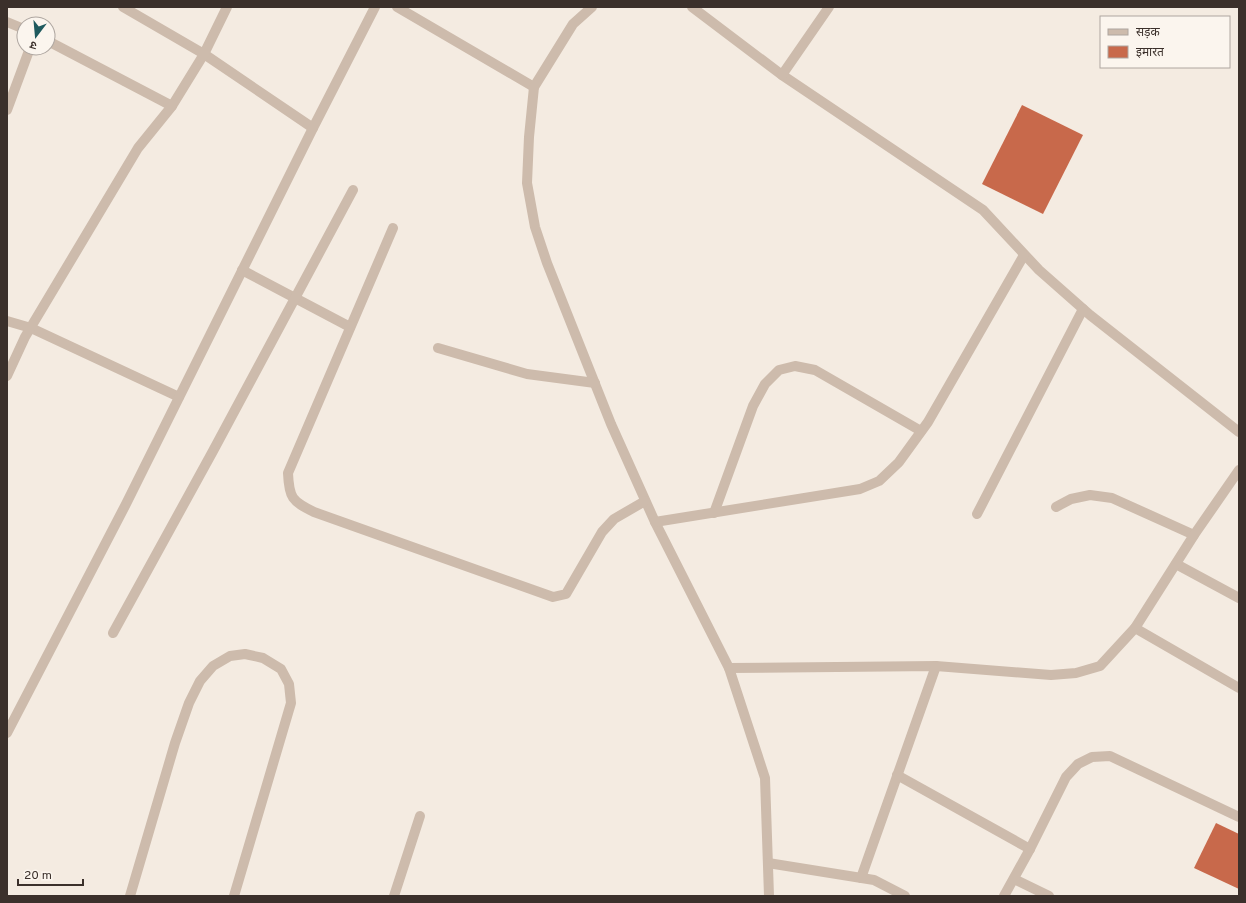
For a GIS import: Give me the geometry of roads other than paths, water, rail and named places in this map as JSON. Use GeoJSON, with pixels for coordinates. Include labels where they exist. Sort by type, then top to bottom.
{"type":"FeatureCollection","features":[{"type":"Feature","properties":{"kind":"street"},"geometry":{"type":"LineString","coordinates":[[123,7],[204,54],[313,128]]}},
{"type":"Feature","properties":{"kind":"street"},"geometry":{"type":"LineString","coordinates":[[7,376],[31,328],[138,148],[172,106],[204,54],[227,7]]}},
{"type":"Feature","properties":{"kind":"street"},"geometry":{"type":"LineString","coordinates":[[7,733],[126,504],[313,128],[375,7]]}},
{"type":"Feature","properties":{"kind":"street"},"geometry":{"type":"LineString","coordinates":[[397,7],[534,87]]}},
{"type":"Feature","properties":{"kind":"street"},"geometry":{"type":"LineString","coordinates":[[592,7],[573,24],[534,87],[529,137],[527,183],[535,227],[547,263],[595,383],[645,501],[729,668],[766,778],[769,896]]}},
{"type":"Feature","properties":{"kind":"street"},"geometry":{"type":"LineString","coordinates":[[692,7],[782,74],[983,210],[1039,270],[1083,309],[1239,432]]}},
{"type":"Feature","properties":{"kind":"street"},"geometry":{"type":"LineString","coordinates":[[782,74],[829,7]]}},
{"type":"Feature","properties":{"kind":"street"},"geometry":{"type":"LineString","coordinates":[[56,45],[172,106]]}},
{"type":"Feature","properties":{"kind":"street"},"geometry":{"type":"LineString","coordinates":[[7,110],[27,56]]}},
{"type":"Feature","properties":{"kind":"street"},"geometry":{"type":"LineString","coordinates":[[113,633],[217,444],[353,190]]}},
{"type":"Feature","properties":{"kind":"street"},"geometry":{"type":"LineString","coordinates":[[393,228],[288,473],[288,491],[297,504],[314,512],[553,597],[566,594],[602,532],[614,519],[645,501]]}},
{"type":"Feature","properties":{"kind":"street"},"geometry":{"type":"LineString","coordinates":[[655,522],[860,489],[879,481],[899,462],[928,422],[1024,255]]}},
{"type":"Feature","properties":{"kind":"street"},"geometry":{"type":"LineString","coordinates":[[242,270],[350,327]]}},
{"type":"Feature","properties":{"kind":"street"},"geometry":{"type":"LineString","coordinates":[[977,514],[1083,309]]}},
{"type":"Feature","properties":{"kind":"street"},"geometry":{"type":"LineString","coordinates":[[7,321],[31,328],[179,397]]}},
{"type":"Feature","properties":{"kind":"street"},"geometry":{"type":"LineString","coordinates":[[438,348],[527,374],[595,383]]}},
{"type":"Feature","properties":{"kind":"street"},"geometry":{"type":"LineString","coordinates":[[714,513],[753,406],[765,384],[779,370],[795,366],[815,370],[921,431]]}},
{"type":"Feature","properties":{"kind":"street"},"geometry":{"type":"LineString","coordinates":[[729,668],[936,666],[1051,674],[1076,672],[1100,666],[1135,628],[1194,535],[1239,470]]}},
{"type":"Feature","properties":{"kind":"street"},"geometry":{"type":"LineString","coordinates":[[1056,507],[1071,499],[1090,495],[1112,498],[1194,535]]}},
{"type":"Feature","properties":{"kind":"street"},"geometry":{"type":"LineString","coordinates":[[1176,564],[1239,598]]}},
{"type":"Feature","properties":{"kind":"street"},"geometry":{"type":"LineString","coordinates":[[1135,628],[1239,688]]}},
{"type":"Feature","properties":{"kind":"street"},"geometry":{"type":"LineString","coordinates":[[130,896],[175,743],[189,703],[200,681],[213,666],[230,656],[245,654],[264,658],[281,669],[289,684],[291,703],[234,896]]}},
{"type":"Feature","properties":{"kind":"street"},"geometry":{"type":"LineString","coordinates":[[861,878],[936,666]]}},
{"type":"Feature","properties":{"kind":"street"},"geometry":{"type":"LineString","coordinates":[[1004,896],[1030,849],[1066,777],[1078,764],[1092,757],[1110,756],[1239,817]]}},
{"type":"Feature","properties":{"kind":"street"},"geometry":{"type":"LineString","coordinates":[[897,775],[1030,849]]}},
{"type":"Feature","properties":{"kind":"street"},"geometry":{"type":"LineString","coordinates":[[394,896],[420,816]]}},
{"type":"Feature","properties":{"kind":"street"},"geometry":{"type":"LineString","coordinates":[[768,863],[874,880],[905,896]]}},
{"type":"Feature","properties":{"kind":"street"},"geometry":{"type":"LineString","coordinates":[[1014,879],[1049,896]]}}]}
